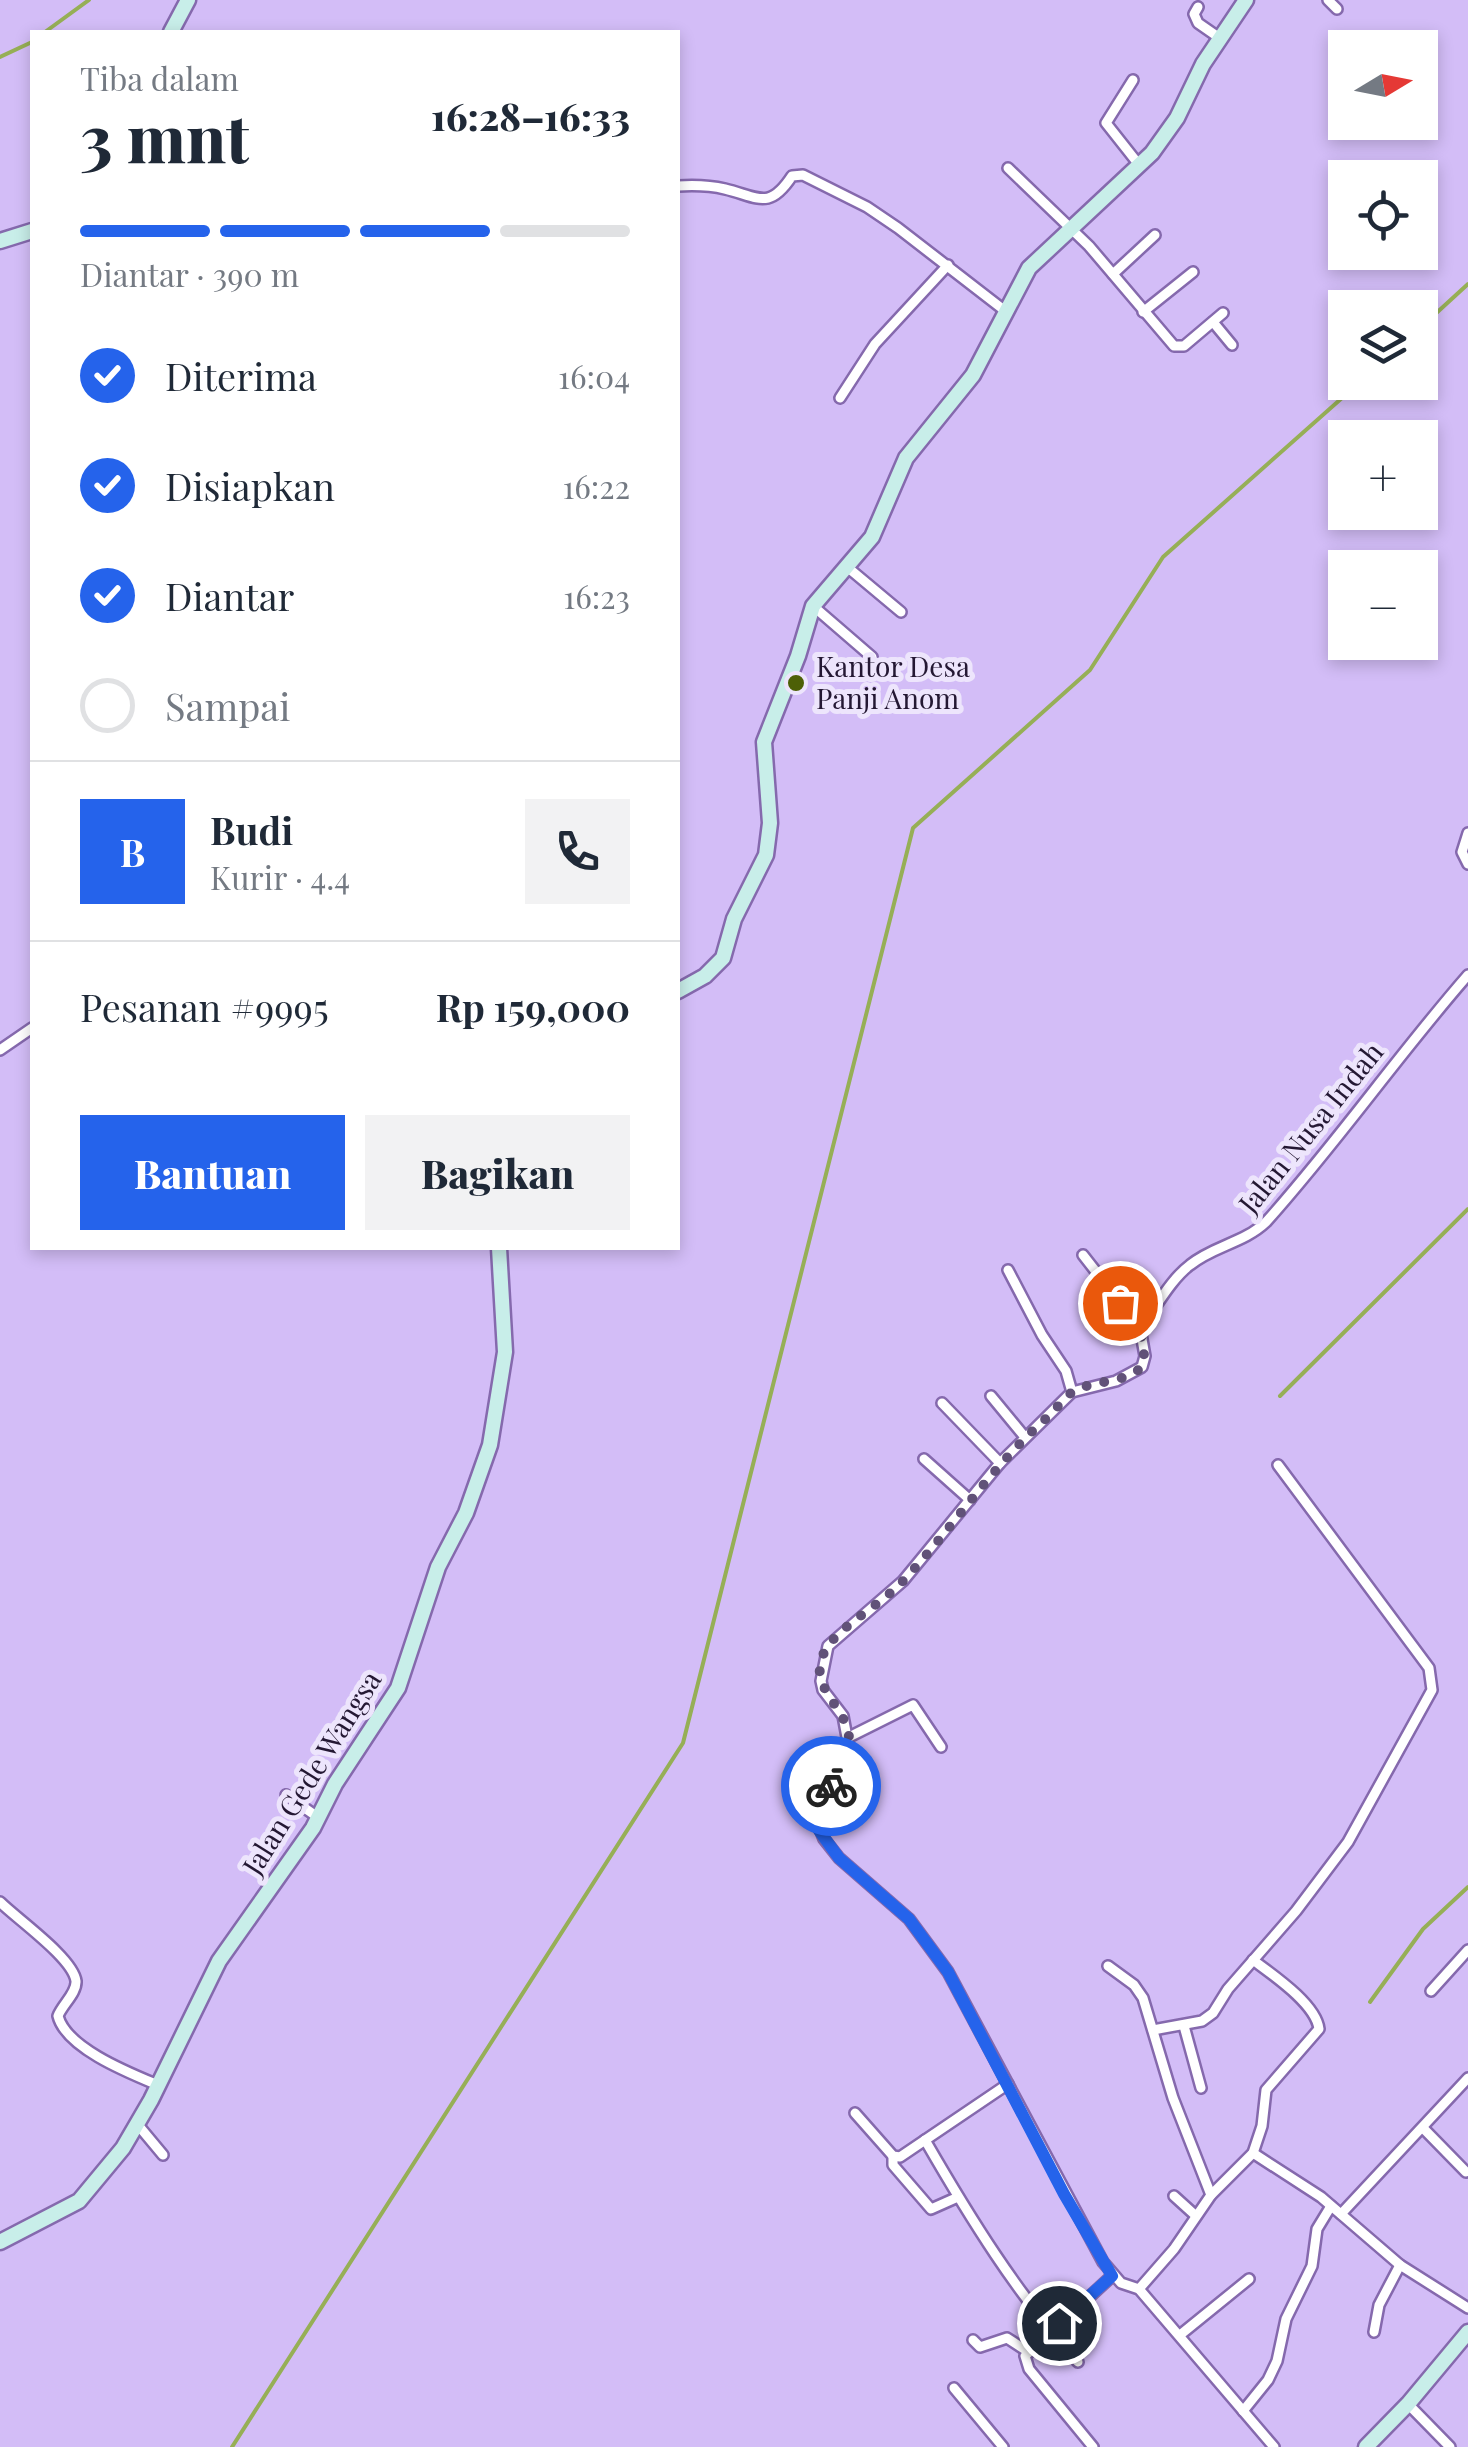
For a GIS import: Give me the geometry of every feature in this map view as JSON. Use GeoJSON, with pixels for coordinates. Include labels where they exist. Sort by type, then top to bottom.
{"type":"FeatureCollection","features":[{"type":"Feature","properties":{"kind":"street"},"geometry":{"type":"LineString","coordinates":[[172,30],[188,0]]}},
{"type":"Feature","properties":{"kind":"street"},"geometry":{"type":"LineString","coordinates":[[680,991],[705,976],[724,958],[734,919],[766,855],[770,823],[764,742],[798,656],[812,606],[872,536],[911,450],[973,375],[1029,268],[1140,167],[1170,128],[1194,80],[1246,0]]}},
{"type":"Feature","properties":{"kind":"street"},"geometry":{"type":"LineString","coordinates":[[1328,0],[1338,9]]}},
{"type":"Feature","properties":{"kind":"street"},"geometry":{"type":"LineString","coordinates":[[1198,6],[1195,18],[1221,39]]}},
{"type":"Feature","properties":{"kind":"street"},"geometry":{"type":"LineString","coordinates":[[1134,80],[1106,122],[1140,167]]}},
{"type":"Feature","properties":{"kind":"street"},"geometry":{"type":"LineString","coordinates":[[1008,168],[1070,228],[1177,347],[1184,346],[1223,313]]}},
{"type":"Feature","properties":{"kind":"street"},"geometry":{"type":"LineString","coordinates":[[680,186],[703,184],[765,200],[781,193],[792,176],[803,175],[867,207],[1004,310]]}},
{"type":"Feature","properties":{"kind":"street"},"geometry":{"type":"LineString","coordinates":[[0,241],[30,232]]}},
{"type":"Feature","properties":{"kind":"street"},"geometry":{"type":"LineString","coordinates":[[1113,274],[1155,235]]}},
{"type":"Feature","properties":{"kind":"street"},"geometry":{"type":"LineString","coordinates":[[840,398],[880,338],[948,265]]}},
{"type":"Feature","properties":{"kind":"street"},"geometry":{"type":"LineString","coordinates":[[1143,312],[1193,272]]}},
{"type":"Feature","properties":{"kind":"street"},"geometry":{"type":"LineString","coordinates":[[1214,322],[1232,345]]}},
{"type":"Feature","properties":{"kind":"street"},"geometry":{"type":"LineString","coordinates":[[846,566],[901,612]]}},
{"type":"Feature","properties":{"kind":"street"},"geometry":{"type":"LineString","coordinates":[[812,606],[872,657]]}},
{"type":"Feature","properties":{"kind":"street"},"geometry":{"type":"LineString","coordinates":[[1468,833],[1462,852],[1468,864]]}},
{"type":"Feature","properties":{"kind":"street","name":"Jalan Nusa Indah"},"geometry":{"type":"LineString","coordinates":[[1140,1328],[1192,1263],[1240,1241],[1266,1222],[1468,975]]}},
{"type":"Feature","properties":{"kind":"street"},"geometry":{"type":"LineString","coordinates":[[0,1050],[30,1029]]}},
{"type":"Feature","properties":{"kind":"street","name":"Jalan Gede Wangsa"},"geometry":{"type":"LineString","coordinates":[[0,2242],[85,2196],[138,2125],[219,1961],[319,1818],[341,1774],[398,1688],[434,1577],[484,1466],[499,1404],[505,1352],[499,1250]]}},
{"type":"Feature","properties":{"kind":"street"},"geometry":{"type":"LineString","coordinates":[[1084,1255],[1140,1328],[1145,1356],[1142,1367],[1126,1378],[1072,1392],[1024,1436],[903,1581],[828,1646],[820,1680],[843,1716],[849,1737],[844,1762],[818,1808],[818,1829],[839,1858],[909,1919],[948,1972],[1064,2194],[1112,2276],[1128,2288],[1138,2289],[1274,2447]]}},
{"type":"Feature","properties":{"kind":"street"},"geometry":{"type":"LineString","coordinates":[[1008,1270],[1066,1371],[1072,1392]]}},
{"type":"Feature","properties":{"kind":"street"},"geometry":{"type":"LineString","coordinates":[[991,1396],[1024,1436]]}},
{"type":"Feature","properties":{"kind":"street"},"geometry":{"type":"LineString","coordinates":[[942,1403],[1000,1463]]}},
{"type":"Feature","properties":{"kind":"street"},"geometry":{"type":"LineString","coordinates":[[924,1460],[970,1500]]}},
{"type":"Feature","properties":{"kind":"street"},"geometry":{"type":"LineString","coordinates":[[1153,2030],[1202,2021],[1213,2013],[1348,1842],[1432,1690],[1429,1668],[1278,1465]]}},
{"type":"Feature","properties":{"kind":"street"},"geometry":{"type":"LineString","coordinates":[[849,1737],[913,1705],[942,1747]]}},
{"type":"Feature","properties":{"kind":"street"},"geometry":{"type":"LineString","coordinates":[[286,1795],[319,1818]]}},
{"type":"Feature","properties":{"kind":"street"},"geometry":{"type":"LineString","coordinates":[[0,1902],[48,1945],[74,1976],[75,1988],[58,2016],[63,2027],[101,2058],[158,2084]]}},
{"type":"Feature","properties":{"kind":"street"},"geometry":{"type":"LineString","coordinates":[[1431,1991],[1468,1950]]}},
{"type":"Feature","properties":{"kind":"street"},"geometry":{"type":"LineString","coordinates":[[1138,2289],[1212,2195],[1253,2153],[1262,2126],[1266,2090],[1320,2029],[1291,1990],[1253,1960]]}},
{"type":"Feature","properties":{"kind":"street"},"geometry":{"type":"LineString","coordinates":[[1108,1966],[1139,1991],[1173,2098],[1212,2195]]}},
{"type":"Feature","properties":{"kind":"street"},"geometry":{"type":"LineString","coordinates":[[1184,2026],[1201,2088]]}},
{"type":"Feature","properties":{"kind":"street"},"geometry":{"type":"LineString","coordinates":[[1341,2214],[1468,2078]]}},
{"type":"Feature","properties":{"kind":"street"},"geometry":{"type":"LineString","coordinates":[[893,2156],[900,2156],[1008,2084]]}},
{"type":"Feature","properties":{"kind":"street"},"geometry":{"type":"LineString","coordinates":[[855,2112],[931,2209],[958,2197]]}},
{"type":"Feature","properties":{"kind":"street"},"geometry":{"type":"LineString","coordinates":[[138,2125],[163,2155]]}},
{"type":"Feature","properties":{"kind":"street"},"geometry":{"type":"LineString","coordinates":[[1423,2128],[1466,2172]]}},
{"type":"Feature","properties":{"kind":"street"},"geometry":{"type":"LineString","coordinates":[[924,2140],[994,2254],[1078,2362]]}},
{"type":"Feature","properties":{"kind":"street"},"geometry":{"type":"LineString","coordinates":[[1253,2153],[1332,2206],[1400,2265],[1468,2308]]}},
{"type":"Feature","properties":{"kind":"street"},"geometry":{"type":"LineString","coordinates":[[1174,2196],[1195,2216]]}},
{"type":"Feature","properties":{"kind":"street"},"geometry":{"type":"LineString","coordinates":[[1243,2410],[1278,2361],[1286,2319],[1312,2266],[1318,2230],[1332,2206]]}},
{"type":"Feature","properties":{"kind":"street"},"geometry":{"type":"LineString","coordinates":[[1374,2332],[1379,2305],[1400,2265]]}},
{"type":"Feature","properties":{"kind":"street"},"geometry":{"type":"LineString","coordinates":[[1090,2446],[1026,2364],[1027,2351],[1112,2276]]}},
{"type":"Feature","properties":{"kind":"street"},"geometry":{"type":"LineString","coordinates":[[1180,2335],[1249,2279]]}},
{"type":"Feature","properties":{"kind":"street"},"geometry":{"type":"LineString","coordinates":[[1366,2447],[1468,2332]]}},
{"type":"Feature","properties":{"kind":"street"},"geometry":{"type":"LineString","coordinates":[[973,2340],[980,2346],[1007,2338],[1027,2351]]}},
{"type":"Feature","properties":{"kind":"street"},"geometry":{"type":"LineString","coordinates":[[954,2388],[1003,2447]]}},
{"type":"Feature","properties":{"kind":"street"},"geometry":{"type":"LineString","coordinates":[[1408,2404],[1450,2447]]}},
{"type":"Feature","properties":{"kind":"waterway"},"geometry":{"type":"LineString","coordinates":[[48,30],[89,0]]}},
{"type":"Feature","properties":{"kind":"waterway"},"geometry":{"type":"LineString","coordinates":[[0,57],[30,43]]}},
{"type":"Feature","properties":{"kind":"waterway"},"geometry":{"type":"LineString","coordinates":[[1438,312],[1468,284]]}},
{"type":"Feature","properties":{"kind":"waterway"},"geometry":{"type":"LineString","coordinates":[[232,2447],[683,1743],[913,828],[1090,670],[1163,557],[1340,400]]}},
{"type":"Feature","properties":{"kind":"waterway"},"geometry":{"type":"LineString","coordinates":[[1280,1396],[1468,1209]]}},
{"type":"Feature","properties":{"kind":"waterway"},"geometry":{"type":"LineString","coordinates":[[1370,2002],[1423,1929],[1468,1887]]}},
{"type":"Feature","properties":{"kind":"way so far"},"geometry":{"type":"LineString","coordinates":[[831,1786],[844,1762],[849,1737],[843,1716],[820,1680],[828,1646],[903,1581],[1024,1436],[1072,1392],[1126,1378],[1142,1367],[1145,1356],[1140,1328],[1120,1303]]}},
{"type":"Feature","properties":{"kind":"place","name":"Kantor Desa Panji Anom"},"geometry":{"type":"Point","coordinates":[796,683]}},
{"type":"Feature","properties":{"kind":"route"},"geometry":{"type":"LineString","coordinates":[[831,1786],[818,1808],[818,1829],[839,1858],[909,1919],[948,1972],[1086,2235],[1112,2276],[1059,2323]]}}]}
